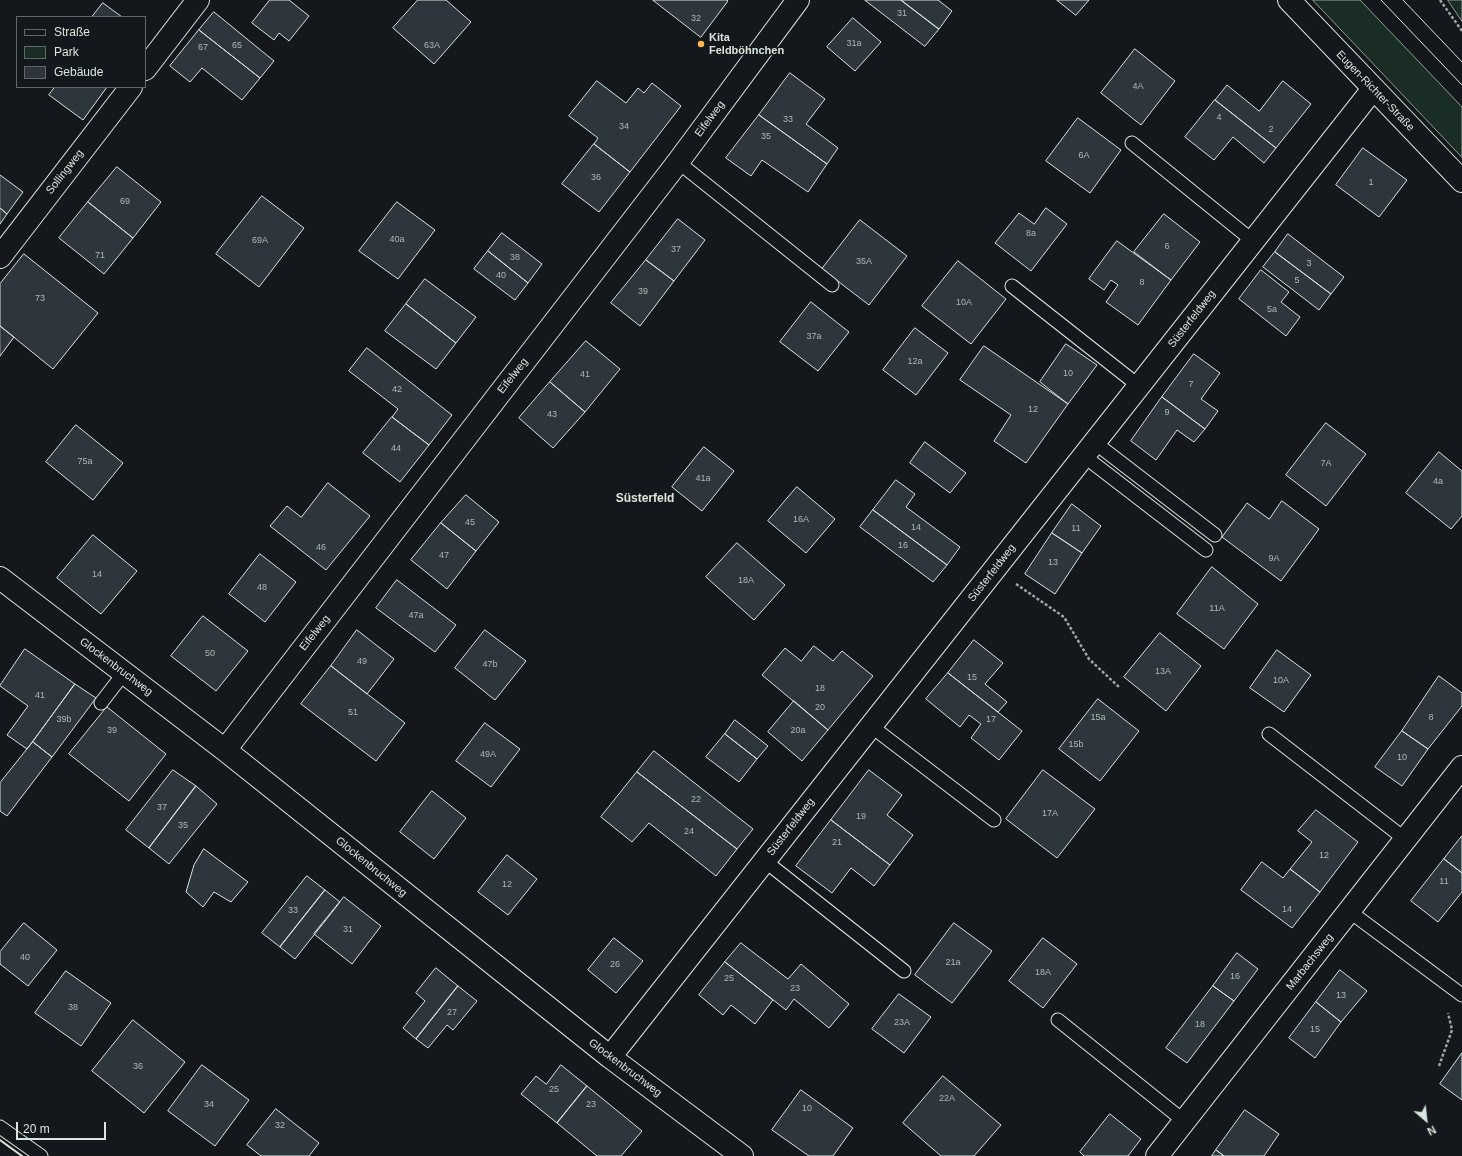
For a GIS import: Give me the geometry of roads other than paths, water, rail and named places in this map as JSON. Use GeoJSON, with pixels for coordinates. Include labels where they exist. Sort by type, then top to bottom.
{"type":"FeatureCollection","features":[{"type":"Feature","properties":{"kind":"street"},"geometry":{"type":"LineString","coordinates":[[146,68],[198,0]]}},
{"type":"Feature","properties":{"kind":"street","name":"Eifelweg"},"geometry":{"type":"LineString","coordinates":[[224,750],[678,162],[798,0]]}},
{"type":"Feature","properties":{"kind":"street","name":"Eugen-Richter-Straße"},"geometry":{"type":"LineString","coordinates":[[1289,0],[1462,181]]}},
{"type":"Feature","properties":{"kind":"street","name":"Sollingweg"},"geometry":{"type":"LineString","coordinates":[[0,257],[130,88]]}},
{"type":"Feature","properties":{"kind":"street","name":"Süsterfeldweg"},"geometry":{"type":"LineString","coordinates":[[610,1057],[1374,89]]}},
{"type":"Feature","properties":{"kind":"street","name":"Glockenbruchweg"},"geometry":{"type":"LineString","coordinates":[[0,578],[224,750],[610,1057],[742,1156]]}},
{"type":"Feature","properties":{"kind":"street","name":"Marbachsweg"},"geometry":{"type":"LineString","coordinates":[[1157,1156],[1462,767]]}},
{"type":"Feature","properties":{"kind":"lane"},"geometry":{"type":"LineString","coordinates":[[1132,143],[1253,241]]}},
{"type":"Feature","properties":{"kind":"lane"},"geometry":{"type":"LineString","coordinates":[[678,162],[832,284]]}},
{"type":"Feature","properties":{"kind":"lane"},"geometry":{"type":"LineString","coordinates":[[1012,286],[1139,386]]}},
{"type":"Feature","properties":{"kind":"lane"},"geometry":{"type":"LineString","coordinates":[[1089,449],[1215,535]]}},
{"type":"Feature","properties":{"kind":"lane"},"geometry":{"type":"LineString","coordinates":[[1089,449],[1206,550]]}},
{"type":"Feature","properties":{"kind":"lane"},"geometry":{"type":"LineString","coordinates":[[101,704],[124,673]]}},
{"type":"Feature","properties":{"kind":"lane"},"geometry":{"type":"LineString","coordinates":[[871,726],[994,820]]}},
{"type":"Feature","properties":{"kind":"lane"},"geometry":{"type":"LineString","coordinates":[[1268,734],[1405,839]]}},
{"type":"Feature","properties":{"kind":"lane"},"geometry":{"type":"LineString","coordinates":[[765,861],[904,971]]}},
{"type":"Feature","properties":{"kind":"lane"},"geometry":{"type":"LineString","coordinates":[[1349,911],[1462,995]]}},
{"type":"Feature","properties":{"kind":"lane"},"geometry":{"type":"LineString","coordinates":[[1058,1020],[1184,1121]]}},
{"type":"Feature","properties":{"kind":"lane"},"geometry":{"type":"LineString","coordinates":[[0,1127],[41,1156]]}},
{"type":"Feature","properties":{"kind":"tram line"},"geometry":{"type":"LineString","coordinates":[[1381,0],[1462,85]]}},
{"type":"Feature","properties":{"kind":"tram line"},"geometry":{"type":"LineString","coordinates":[[1403,0],[1462,62]]}},
{"type":"Feature","properties":{"kind":"place","name":"Kita Feldböhnchen"},"geometry":{"type":"Point","coordinates":[701,44]}},
{"type":"Feature","properties":{"kind":"district","name":"Süsterfeld"},"geometry":{"type":"Point","coordinates":[645,499]}}]}
